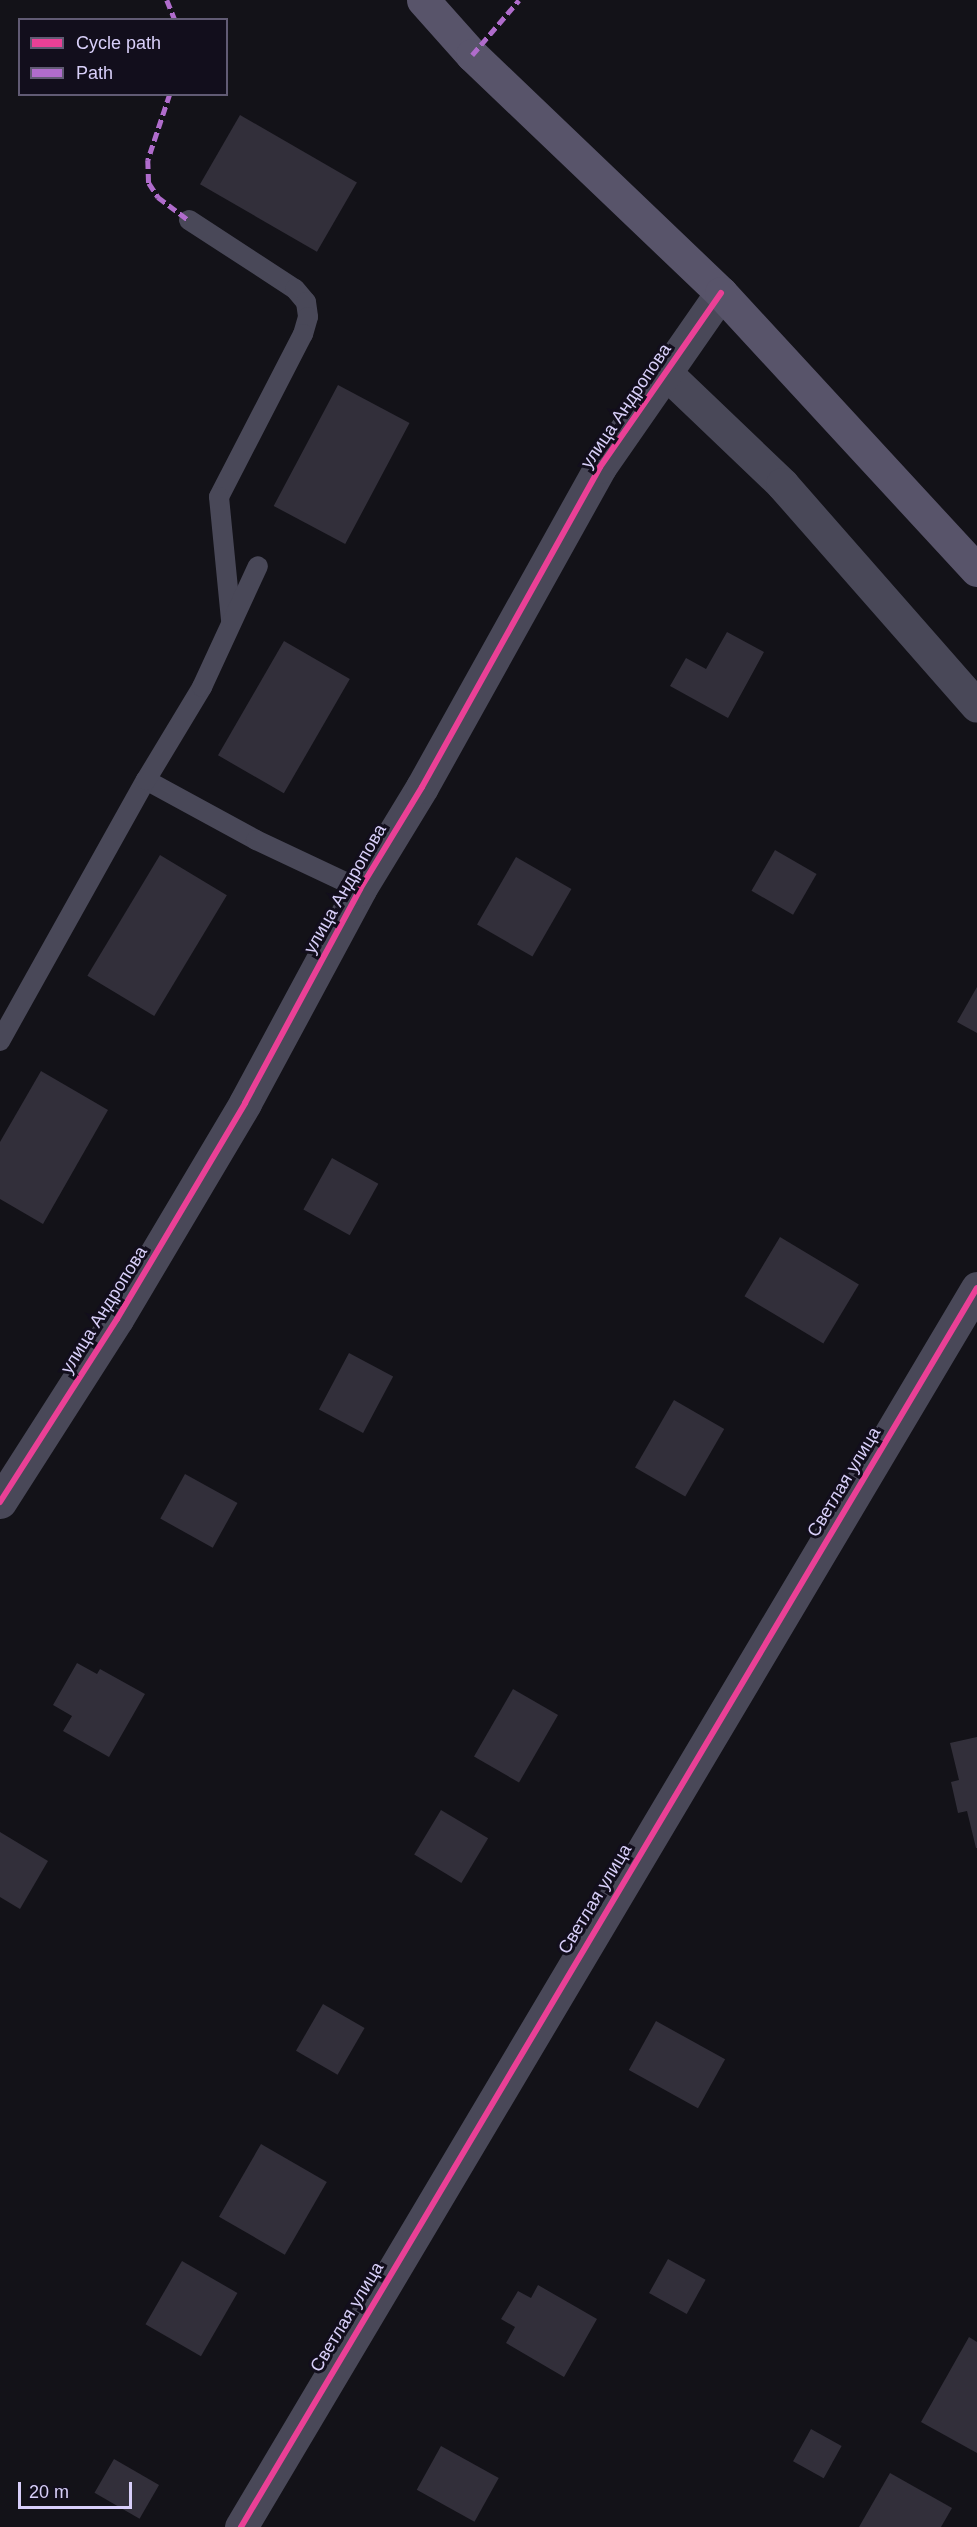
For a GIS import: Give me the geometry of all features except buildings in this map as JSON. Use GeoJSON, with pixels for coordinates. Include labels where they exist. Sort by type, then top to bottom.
{"type":"FeatureCollection","features":[{"type":"Feature","properties":{"kind":"main road"},"geometry":{"type":"LineString","coordinates":[[423,0],[531,113],[721,293],[977,570]]}},
{"type":"Feature","properties":{"kind":"street","name":"улица Андропова"},"geometry":{"type":"LineString","coordinates":[[0,1502],[195,1191],[360,889],[422,787],[600,467],[721,293]]}},
{"type":"Feature","properties":{"kind":"street"},"geometry":{"type":"LineString","coordinates":[[666,373],[782,484],[977,706]]}},
{"type":"Feature","properties":{"kind":"street","name":"Светлая улица"},"geometry":{"type":"LineString","coordinates":[[241,2527],[977,1287]]}},
{"type":"Feature","properties":{"kind":"lane"},"geometry":{"type":"LineString","coordinates":[[189,220],[295,289],[306,302],[308,317],[303,334],[219,497],[231,620]]}},
{"type":"Feature","properties":{"kind":"lane"},"geometry":{"type":"LineString","coordinates":[[0,1041],[146,780],[202,687],[231,620],[258,566]]}},
{"type":"Feature","properties":{"kind":"lane"},"geometry":{"type":"LineString","coordinates":[[146,780],[256,840],[360,889]]}},
{"type":"Feature","properties":{"kind":"marked path"},"geometry":{"type":"LineString","coordinates":[[167,0],[174,18]]}},
{"type":"Feature","properties":{"kind":"marked path"},"geometry":{"type":"LineString","coordinates":[[472,55],[519,0]]}},
{"type":"Feature","properties":{"kind":"marked path"},"geometry":{"type":"LineString","coordinates":[[169,96],[148,160],[149,183],[158,197],[189,220]]}},
{"type":"Feature","properties":{"kind":"cycle path"},"geometry":{"type":"LineString","coordinates":[[0,1502],[117,1319],[245,1103],[360,889],[422,787],[600,467],[721,293]]}},
{"type":"Feature","properties":{"kind":"cycle path"},"geometry":{"type":"LineString","coordinates":[[241,2527],[977,1288]]}}]}
